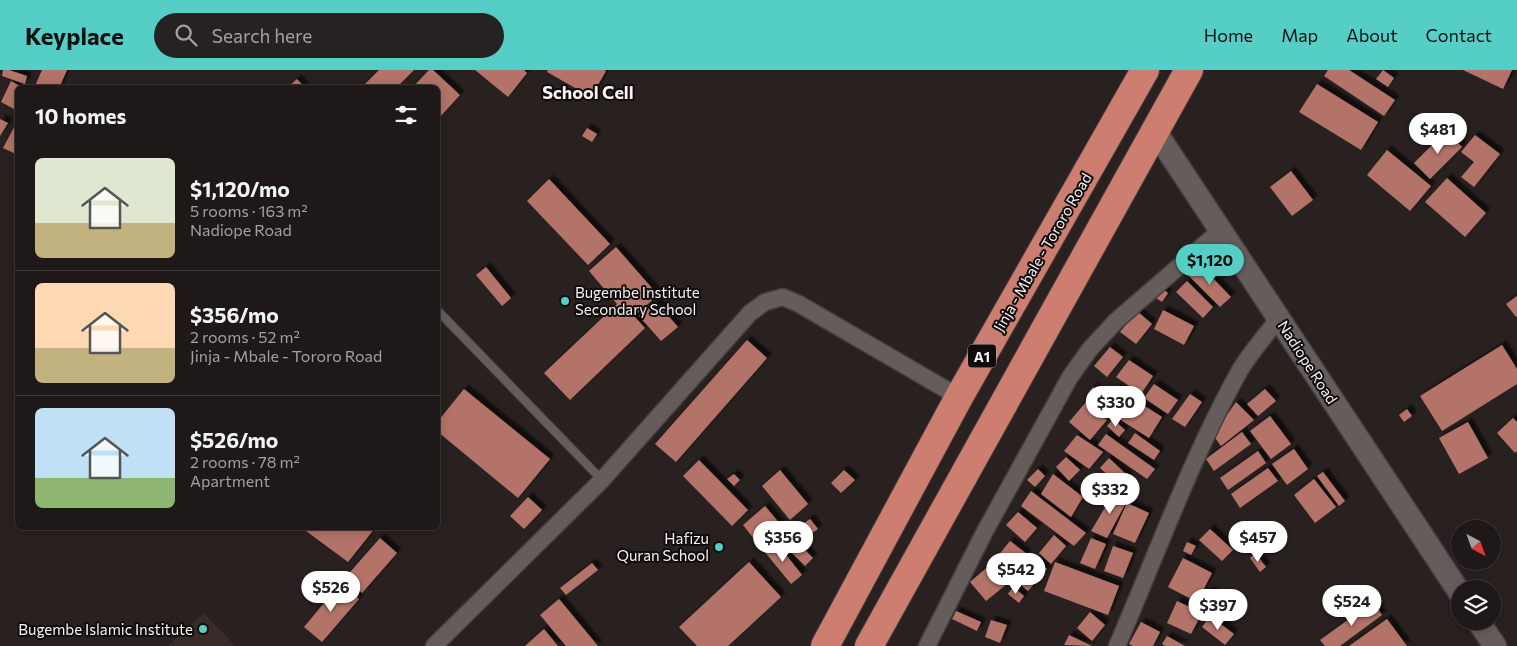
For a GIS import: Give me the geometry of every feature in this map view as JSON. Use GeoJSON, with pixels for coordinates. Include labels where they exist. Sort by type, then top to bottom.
{"type":"FeatureCollection","features":[{"type":"Feature","properties":{"kind":"highway","name":"Jinja - Mbale - Tororo Road"},"geometry":{"type":"LineString","coordinates":[[825,646],[959,397],[1145,70]]}},
{"type":"Feature","properties":{"kind":"highway"},"geometry":{"type":"LineString","coordinates":[[869,646],[1189,70]]}},
{"type":"Feature","properties":{"kind":"street","name":"Nadiope Road"},"geometry":{"type":"LineString","coordinates":[[1156,131],[1451,580]]}},
{"type":"Feature","properties":{"kind":"street"},"geometry":{"type":"LineString","coordinates":[[927,646],[984,533],[1080,363],[1090,349],[1116,321],[1221,230]]}},
{"type":"Feature","properties":{"kind":"street"},"geometry":{"type":"LineString","coordinates":[[434,646],[602,480],[750,313],[765,302],[783,297],[799,304],[959,397]]}},
{"type":"Feature","properties":{"kind":"street"},"geometry":{"type":"LineString","coordinates":[[1117,646],[1214,420],[1241,368],[1279,318]]}},
{"type":"Feature","properties":{"kind":"street"},"geometry":{"type":"LineString","coordinates":[[1484,630],[1495,646]]}},
{"type":"Feature","properties":{"kind":"lane"},"geometry":{"type":"LineString","coordinates":[[440,313],[602,480]]}},
{"type":"Feature","properties":{"kind":"shaded area","name":"Bugembe Islamic Institute"},"geometry":{"type":"Polygon","coordinates":[[[204,613],[235,646],[168,646],[204,613]]]}},
{"type":"Feature","properties":{"kind":"building"},"geometry":{"type":"Polygon","coordinates":[[[3,70],[27,76],[25,84],[2,76],[3,70]]]}},
{"type":"Feature","properties":{"kind":"building"},"geometry":{"type":"Polygon","coordinates":[[[42,70],[67,70],[60,85],[35,85],[42,70]]]}},
{"type":"Feature","properties":{"kind":"building"},"geometry":{"type":"Polygon","coordinates":[[[379,70],[414,70],[399,85],[364,85],[379,70]]]}},
{"type":"Feature","properties":{"kind":"building"},"geometry":{"type":"Polygon","coordinates":[[[429,70],[433,70],[460,95],[440,117],[440,85],[415,85],[429,70]]]}},
{"type":"Feature","properties":{"kind":"building"},"geometry":{"type":"Polygon","coordinates":[[[475,70],[524,70],[527,73],[508,97],[475,70]]]}},
{"type":"Feature","properties":{"kind":"building"},"geometry":{"type":"Polygon","coordinates":[[[548,70],[606,71],[591,97],[547,72],[548,70]]]}},
{"type":"Feature","properties":{"kind":"building"},"geometry":{"type":"Polygon","coordinates":[[[1328,70],[1349,70],[1395,100],[1384,116],[1324,76],[1328,70]]]}},
{"type":"Feature","properties":{"kind":"building"},"geometry":{"type":"Polygon","coordinates":[[[1383,70],[1394,78],[1388,87],[1376,79],[1383,70]]]}},
{"type":"Feature","properties":{"kind":"building"},"geometry":{"type":"Polygon","coordinates":[[[1463,70],[1512,70],[1503,89],[1463,70]]]}},
{"type":"Feature","properties":{"kind":"building"},"geometry":{"type":"Polygon","coordinates":[[[297,79],[302,85],[290,85],[297,79]]]}},
{"type":"Feature","properties":{"kind":"building"},"geometry":{"type":"Polygon","coordinates":[[[11,81],[18,85],[15,85],[15,109],[1,102],[11,81]]]}},
{"type":"Feature","properties":{"kind":"building"},"geometry":{"type":"Polygon","coordinates":[[[1317,84],[1378,122],[1361,150],[1299,112],[1317,84]]]}},
{"type":"Feature","properties":{"kind":"building"},"geometry":{"type":"Polygon","coordinates":[[[0,119],[8,123],[0,136],[0,119]]]}},
{"type":"Feature","properties":{"kind":"building"},"geometry":{"type":"Polygon","coordinates":[[[15,126],[15,154],[3,148],[15,126]]]}},
{"type":"Feature","properties":{"kind":"building"},"geometry":{"type":"Polygon","coordinates":[[[587,128],[597,134],[592,142],[582,136],[587,128]]]}},
{"type":"Feature","properties":{"kind":"building"},"geometry":{"type":"Polygon","coordinates":[[[1446,131],[1462,147],[1430,179],[1414,163],[1446,131]]]}},
{"type":"Feature","properties":{"kind":"building"},"geometry":{"type":"Polygon","coordinates":[[[1475,135],[1500,154],[1474,187],[1461,177],[1474,162],[1461,152],[1475,135]]]}},
{"type":"Feature","properties":{"kind":"building"},"geometry":{"type":"Polygon","coordinates":[[[1387,150],[1431,186],[1410,211],[1367,175],[1387,150]]]}},
{"type":"Feature","properties":{"kind":"building"},"geometry":{"type":"Polygon","coordinates":[[[1291,171],[1313,200],[1292,216],[1270,187],[1291,171]]]}},
{"type":"Feature","properties":{"kind":"building"},"geometry":{"type":"Polygon","coordinates":[[[1447,178],[1486,213],[1465,237],[1425,202],[1447,178]]]}},
{"type":"Feature","properties":{"kind":"building"},"geometry":{"type":"Polygon","coordinates":[[[549,179],[610,244],[588,265],[527,201],[549,179]]]}},
{"type":"Feature","properties":{"kind":"building"},"geometry":{"type":"Polygon","coordinates":[[[616,247],[658,295],[634,316],[645,328],[570,400],[544,373],[617,304],[589,271],[616,247]]]}},
{"type":"Feature","properties":{"kind":"building"},"geometry":{"type":"Polygon","coordinates":[[[1200,265],[1231,297],[1220,307],[1189,276],[1200,265]]]}},
{"type":"Feature","properties":{"kind":"building"},"geometry":{"type":"Polygon","coordinates":[[[486,267],[511,298],[502,306],[476,275],[486,267]]]}},
{"type":"Feature","properties":{"kind":"building"},"geometry":{"type":"Polygon","coordinates":[[[1187,281],[1213,307],[1203,318],[1176,292],[1187,281]]]}},
{"type":"Feature","properties":{"kind":"building"},"geometry":{"type":"Polygon","coordinates":[[[1160,287],[1168,293],[1162,302],[1153,296],[1160,287]]]}},
{"type":"Feature","properties":{"kind":"building"},"geometry":{"type":"Polygon","coordinates":[[[1517,296],[1517,316],[1516,317],[1506,304],[1517,296]]]}},
{"type":"Feature","properties":{"kind":"building"},"geometry":{"type":"Polygon","coordinates":[[[656,302],[678,327],[661,341],[639,316],[656,302]]]}},
{"type":"Feature","properties":{"kind":"building"},"geometry":{"type":"Polygon","coordinates":[[[1163,310],[1194,326],[1184,345],[1154,329],[1163,310]]]}},
{"type":"Feature","properties":{"kind":"building"},"geometry":{"type":"Polygon","coordinates":[[[1137,311],[1152,324],[1136,344],[1120,332],[1137,311]]]}},
{"type":"Feature","properties":{"kind":"building"},"geometry":{"type":"Polygon","coordinates":[[[747,340],[767,358],[676,462],[655,444],[747,340]]]}},
{"type":"Feature","properties":{"kind":"building"},"geometry":{"type":"Polygon","coordinates":[[[1502,345],[1517,369],[1517,384],[1442,431],[1420,396],[1502,345]]]}},
{"type":"Feature","properties":{"kind":"building"},"geometry":{"type":"Polygon","coordinates":[[[1110,347],[1123,357],[1107,377],[1094,366],[1110,347]]]}},
{"type":"Feature","properties":{"kind":"building"},"geometry":{"type":"Polygon","coordinates":[[[1129,360],[1153,376],[1141,394],[1116,377],[1129,360]]]}},
{"type":"Feature","properties":{"kind":"building"},"geometry":{"type":"Polygon","coordinates":[[[1154,384],[1178,400],[1168,414],[1144,398],[1154,384]]]}},
{"type":"Feature","properties":{"kind":"building"},"geometry":{"type":"Polygon","coordinates":[[[1093,387],[1100,393],[1094,400],[1087,395],[1093,387]]]}},
{"type":"Feature","properties":{"kind":"building"},"geometry":{"type":"Polygon","coordinates":[[[1116,388],[1162,417],[1149,438],[1102,408],[1116,388]]]}},
{"type":"Feature","properties":{"kind":"building"},"geometry":{"type":"Polygon","coordinates":[[[464,389],[550,459],[518,498],[440,434],[440,419],[464,389]]]}},
{"type":"Feature","properties":{"kind":"building"},"geometry":{"type":"Polygon","coordinates":[[[1265,389],[1276,401],[1258,416],[1247,404],[1265,389]]]}},
{"type":"Feature","properties":{"kind":"building"},"geometry":{"type":"Polygon","coordinates":[[[1190,394],[1202,402],[1185,427],[1172,419],[1190,394]]]}},
{"type":"Feature","properties":{"kind":"building"},"geometry":{"type":"Polygon","coordinates":[[[1086,402],[1107,420],[1090,440],[1069,422],[1086,402]]]}},
{"type":"Feature","properties":{"kind":"building"},"geometry":{"type":"Polygon","coordinates":[[[1236,402],[1254,420],[1221,446],[1213,435],[1236,402]]]}},
{"type":"Feature","properties":{"kind":"building"},"geometry":{"type":"Polygon","coordinates":[[[1407,409],[1412,416],[1404,422],[1399,415],[1407,409]]]}},
{"type":"Feature","properties":{"kind":"building"},"geometry":{"type":"Polygon","coordinates":[[[1270,416],[1291,444],[1271,459],[1250,431],[1270,416]]]}},
{"type":"Feature","properties":{"kind":"building"},"geometry":{"type":"Polygon","coordinates":[[[1513,418],[1517,422],[1517,451],[1515,453],[1497,433],[1513,418]]]}},
{"type":"Feature","properties":{"kind":"building"},"geometry":{"type":"Polygon","coordinates":[[[1113,419],[1125,430],[1119,437],[1107,426],[1113,419]]]}},
{"type":"Feature","properties":{"kind":"building"},"geometry":{"type":"Polygon","coordinates":[[[1468,422],[1488,458],[1459,474],[1439,438],[1468,422]]]}},
{"type":"Feature","properties":{"kind":"building"},"geometry":{"type":"Polygon","coordinates":[[[1242,432],[1251,444],[1214,471],[1206,459],[1242,432]]]}},
{"type":"Feature","properties":{"kind":"building"},"geometry":{"type":"Polygon","coordinates":[[[1135,433],[1160,451],[1154,460],[1128,443],[1135,433]]]}},
{"type":"Feature","properties":{"kind":"building"},"geometry":{"type":"Polygon","coordinates":[[[1106,434],[1155,469],[1147,479],[1098,445],[1106,434]]]}},
{"type":"Feature","properties":{"kind":"building"},"geometry":{"type":"Polygon","coordinates":[[[1077,435],[1103,452],[1089,469],[1064,451],[1077,435]]]}},
{"type":"Feature","properties":{"kind":"building"},"geometry":{"type":"Polygon","coordinates":[[[1294,449],[1308,469],[1287,485],[1272,464],[1294,449]]]}},
{"type":"Feature","properties":{"kind":"building"},"geometry":{"type":"Polygon","coordinates":[[[1258,451],[1266,463],[1228,490],[1220,478],[1258,451]]]}},
{"type":"Feature","properties":{"kind":"building"},"geometry":{"type":"Polygon","coordinates":[[[1066,457],[1080,470],[1069,481],[1056,467],[1066,457]]]}},
{"type":"Feature","properties":{"kind":"building"},"geometry":{"type":"Polygon","coordinates":[[[1109,458],[1129,477],[1121,487],[1100,468],[1109,458]]]}},
{"type":"Feature","properties":{"kind":"building"},"geometry":{"type":"Polygon","coordinates":[[[699,460],[748,510],[732,526],[683,476],[699,460]]]}},
{"type":"Feature","properties":{"kind":"building"},"geometry":{"type":"Polygon","coordinates":[[[1268,468],[1278,481],[1240,508],[1231,494],[1268,468]]]}},
{"type":"Feature","properties":{"kind":"building"},"geometry":{"type":"Polygon","coordinates":[[[1038,469],[1045,476],[1035,487],[1027,480],[1038,469]]]}},
{"type":"Feature","properties":{"kind":"building"},"geometry":{"type":"Polygon","coordinates":[[[780,470],[808,504],[790,520],[762,486],[780,470]]]}},
{"type":"Feature","properties":{"kind":"building"},"geometry":{"type":"Polygon","coordinates":[[[844,470],[855,480],[841,493],[831,483],[844,470]]]}},
{"type":"Feature","properties":{"kind":"building"},"geometry":{"type":"Polygon","coordinates":[[[1323,472],[1345,501],[1339,506],[1317,476],[1323,472]]]}},
{"type":"Feature","properties":{"kind":"building"},"geometry":{"type":"Polygon","coordinates":[[[734,474],[740,480],[734,486],[727,479],[734,474]]]}},
{"type":"Feature","properties":{"kind":"building"},"geometry":{"type":"Polygon","coordinates":[[[1053,474],[1083,497],[1071,517],[1041,494],[1053,474]]]}},
{"type":"Feature","properties":{"kind":"building"},"geometry":{"type":"Polygon","coordinates":[[[1314,479],[1336,507],[1315,523],[1294,495],[1314,479]]]}},
{"type":"Feature","properties":{"kind":"building"},"geometry":{"type":"Polygon","coordinates":[[[1116,489],[1128,499],[1107,538],[1091,531],[1116,489]]]}},
{"type":"Feature","properties":{"kind":"building"},"geometry":{"type":"Polygon","coordinates":[[[1031,491],[1086,533],[1074,546],[1021,506],[1031,491]]]}},
{"type":"Feature","properties":{"kind":"building"},"geometry":{"type":"Polygon","coordinates":[[[528,497],[542,510],[524,529],[510,516],[528,497]]]}},
{"type":"Feature","properties":{"kind":"building"},"geometry":{"type":"Polygon","coordinates":[[[1127,503],[1149,513],[1135,543],[1113,534],[1127,503]]]}},
{"type":"Feature","properties":{"kind":"building"},"geometry":{"type":"Polygon","coordinates":[[[765,506],[781,525],[758,544],[743,525],[765,506]]]}},
{"type":"Feature","properties":{"kind":"building"},"geometry":{"type":"Polygon","coordinates":[[[1018,512],[1037,528],[1025,542],[1006,525],[1018,512]]]}},
{"type":"Feature","properties":{"kind":"building"},"geometry":{"type":"Polygon","coordinates":[[[810,519],[818,529],[811,534],[803,524],[810,519]]]}},
{"type":"Feature","properties":{"kind":"building"},"geometry":{"type":"Polygon","coordinates":[[[784,529],[794,540],[787,547],[776,536],[784,529]]]}},
{"type":"Feature","properties":{"kind":"building"},"geometry":{"type":"Polygon","coordinates":[[[1210,529],[1233,550],[1222,561],[1199,540],[1210,529]]]}},
{"type":"Feature","properties":{"kind":"building"},"geometry":{"type":"Polygon","coordinates":[[[305,530],[373,530],[348,562],[305,530]]]}},
{"type":"Feature","properties":{"kind":"building"},"geometry":{"type":"Polygon","coordinates":[[[1054,535],[1066,546],[1051,564],[1039,553],[1054,535]]]}},
{"type":"Feature","properties":{"kind":"building"},"geometry":{"type":"Polygon","coordinates":[[[380,538],[397,553],[362,593],[345,578],[380,538]]]}},
{"type":"Feature","properties":{"kind":"building"},"geometry":{"type":"Polygon","coordinates":[[[1091,538],[1106,544],[1095,569],[1080,563],[1091,538]]]}},
{"type":"Feature","properties":{"kind":"building"},"geometry":{"type":"Polygon","coordinates":[[[1010,541],[1027,554],[1010,575],[993,562],[1010,541]]]}},
{"type":"Feature","properties":{"kind":"building"},"geometry":{"type":"Polygon","coordinates":[[[776,542],[802,575],[791,584],[764,551],[776,542]]]}},
{"type":"Feature","properties":{"kind":"building"},"geometry":{"type":"Polygon","coordinates":[[[797,542],[813,558],[805,566],[789,550],[797,542]]]}},
{"type":"Feature","properties":{"kind":"building"},"geometry":{"type":"Polygon","coordinates":[[[1187,542],[1196,546],[1191,555],[1183,551],[1187,542]]]}},
{"type":"Feature","properties":{"kind":"building"},"geometry":{"type":"Polygon","coordinates":[[[1113,546],[1133,553],[1123,578],[1104,571],[1113,546]]]}},
{"type":"Feature","properties":{"kind":"building"},"geometry":{"type":"Polygon","coordinates":[[[1255,553],[1266,567],[1260,572],[1250,558],[1255,553]]]}},
{"type":"Feature","properties":{"kind":"building"},"geometry":{"type":"Polygon","coordinates":[[[1183,558],[1212,573],[1197,602],[1168,587],[1183,558]]]}},
{"type":"Feature","properties":{"kind":"building"},"geometry":{"type":"Polygon","coordinates":[[[1037,560],[1047,569],[1040,578],[1029,568],[1037,560]]]}},
{"type":"Feature","properties":{"kind":"building"},"geometry":{"type":"Polygon","coordinates":[[[749,562],[781,597],[728,646],[697,646],[679,627],[749,562]]]}},
{"type":"Feature","properties":{"kind":"building"},"geometry":{"type":"Polygon","coordinates":[[[1055,562],[1119,586],[1108,615],[1044,591],[1055,562]]]}},
{"type":"Feature","properties":{"kind":"building"},"geometry":{"type":"Polygon","coordinates":[[[592,563],[598,570],[566,595],[560,588],[592,563]]]}},
{"type":"Feature","properties":{"kind":"building"},"geometry":{"type":"Polygon","coordinates":[[[991,564],[1007,584],[986,601],[970,582],[991,564]]]}},
{"type":"Feature","properties":{"kind":"building"},"geometry":{"type":"Polygon","coordinates":[[[1021,573],[1034,584],[1028,591],[1015,580],[1021,573]]]}},
{"type":"Feature","properties":{"kind":"building"},"geometry":{"type":"Polygon","coordinates":[[[340,584],[359,599],[322,642],[304,627],[340,584]]]}},
{"type":"Feature","properties":{"kind":"building"},"geometry":{"type":"Polygon","coordinates":[[[1013,587],[1024,596],[1019,603],[1008,594],[1013,587]]]}},
{"type":"Feature","properties":{"kind":"building"},"geometry":{"type":"Polygon","coordinates":[[[1210,590],[1230,612],[1222,620],[1201,599],[1210,590]]]}},
{"type":"Feature","properties":{"kind":"building"},"geometry":{"type":"Polygon","coordinates":[[[559,599],[598,646],[566,646],[540,615],[559,599]]]}},
{"type":"Feature","properties":{"kind":"building"},"geometry":{"type":"Polygon","coordinates":[[[1177,601],[1202,613],[1191,634],[1167,623],[1177,601]]]}},
{"type":"Feature","properties":{"kind":"building"},"geometry":{"type":"Polygon","coordinates":[[[1373,602],[1382,615],[1340,646],[1325,646],[1320,640],[1373,602]]]}},
{"type":"Feature","properties":{"kind":"building"},"geometry":{"type":"Polygon","coordinates":[[[956,611],[981,622],[977,631],[952,619],[956,611]]]}},
{"type":"Feature","properties":{"kind":"building"},"geometry":{"type":"Polygon","coordinates":[[[1090,612],[1105,625],[1092,641],[1077,628],[1090,612]]]}},
{"type":"Feature","properties":{"kind":"building"},"geometry":{"type":"Polygon","coordinates":[[[1210,616],[1234,634],[1225,645],[1202,627],[1210,616]]]}},
{"type":"Feature","properties":{"kind":"building"},"geometry":{"type":"Polygon","coordinates":[[[1387,619],[1407,646],[1349,646],[1387,619]]]}},
{"type":"Feature","properties":{"kind":"building"},"geometry":{"type":"Polygon","coordinates":[[[991,620],[1007,625],[1000,643],[985,637],[991,620]]]}},
{"type":"Feature","properties":{"kind":"building"},"geometry":{"type":"Polygon","coordinates":[[[1141,622],[1160,632],[1153,646],[1133,646],[1129,644],[1141,622]]]}},
{"type":"Feature","properties":{"kind":"building"},"geometry":{"type":"Polygon","coordinates":[[[544,629],[558,646],[525,646],[544,629]]]}},
{"type":"Feature","properties":{"kind":"building"},"geometry":{"type":"Polygon","coordinates":[[[1069,635],[1092,646],[1064,645],[1069,635]]]}},
{"type":"Feature","properties":{"kind":"building"},"geometry":{"type":"Polygon","coordinates":[[[1167,636],[1185,646],[1165,646],[1162,644],[1167,636]]]}},
{"type":"Feature","properties":{"kind":"place","name":"Bugembe Institute Secondary School"},"geometry":{"type":"Point","coordinates":[565,301]}},
{"type":"Feature","properties":{"kind":"place","name":"Hafizu Quran School"},"geometry":{"type":"Point","coordinates":[719,547]}},
{"type":"Feature","properties":{"kind":"place","name":"Bugembe Islamic Institute"},"geometry":{"type":"Point","coordinates":[203,629]}},
{"type":"Feature","properties":{"kind":"district","name":"School Cell"},"geometry":{"type":"Point","coordinates":[588,92]}}]}
